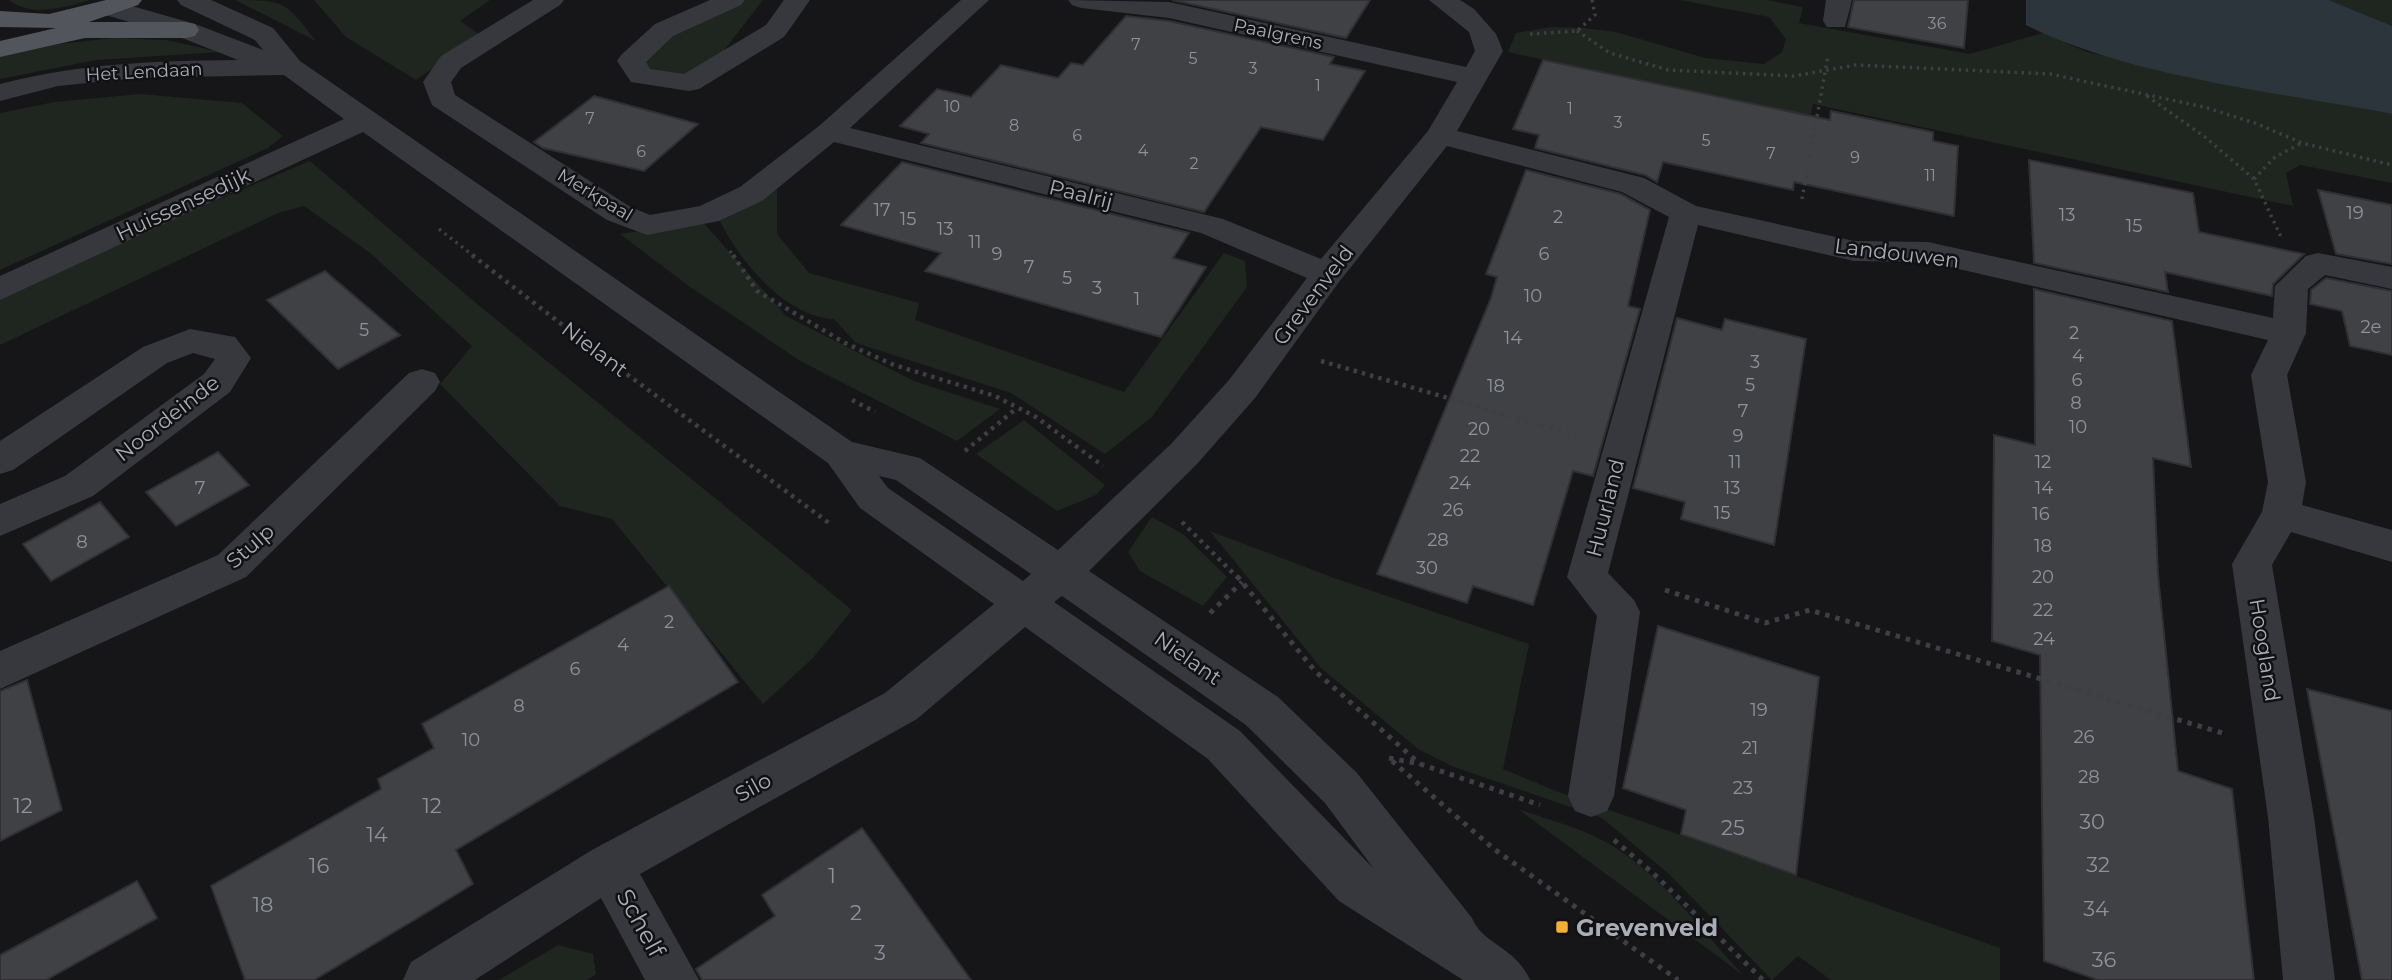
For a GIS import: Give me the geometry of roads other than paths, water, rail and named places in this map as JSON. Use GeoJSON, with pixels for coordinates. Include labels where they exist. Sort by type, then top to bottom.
{"type":"FeatureCollection","features":[{"type":"Feature","properties":{"kind":"main road"},"geometry":{"type":"LineString","coordinates":[[6,24],[47,22],[120,4]]}},
{"type":"Feature","properties":{"kind":"main road"},"geometry":{"type":"LineString","coordinates":[[0,48],[85,30],[186,30]]}},
{"type":"Feature","properties":{"kind":"street","name":"Nielant"},"geometry":{"type":"LineString","coordinates":[[190,0],[264,34],[290,67]]}},
{"type":"Feature","properties":{"kind":"street","name":"Merkpaal"},"geometry":{"type":"LineString","coordinates":[[551,0],[451,62],[437,82],[442,99],[618,213],[648,225],[708,214],[751,194],[829,132],[976,0]]}},
{"type":"Feature","properties":{"kind":"street"},"geometry":{"type":"LineString","coordinates":[[732,0],[664,30],[631,61],[641,76],[689,83],[775,31],[797,0]]}},
{"type":"Feature","properties":{"kind":"street","name":"Paalgrens"},"geometry":{"type":"LineString","coordinates":[[1081,0],[1168,10],[1474,78]]}},
{"type":"Feature","properties":{"kind":"street","name":"Grevenveld"},"geometry":{"type":"LineString","coordinates":[[1062,572],[1200,436],[1242,389],[1327,274],[1440,135],[1489,51],[1487,37],[1467,15],[1442,0]]}},
{"type":"Feature","properties":{"kind":"street","name":"Nielant"},"geometry":{"type":"LineString","coordinates":[[120,4],[290,67],[842,453],[874,498],[1224,745],[1356,885],[1485,965]]}},
{"type":"Feature","properties":{"kind":"street","name":"Het Lendaan"},"geometry":{"type":"LineString","coordinates":[[0,93],[57,78],[138,70],[290,67]]}},
{"type":"Feature","properties":{"kind":"street","name":"Huissensedijk"},"geometry":{"type":"LineString","coordinates":[[0,289],[365,120]]}},
{"type":"Feature","properties":{"kind":"street","name":"Paalrij"},"geometry":{"type":"LineString","coordinates":[[829,132],[1212,226],[1327,274]]}},
{"type":"Feature","properties":{"kind":"street","name":"Landouwen"},"geometry":{"type":"LineString","coordinates":[[1440,135],[1633,184],[1686,213],[1854,251],[1928,253],[2289,333]]}},
{"type":"Feature","properties":{"kind":"street","name":"Huurland"},"geometry":{"type":"LineString","coordinates":[[1591,796],[1619,612],[1587,578],[1620,448],[1686,213]]}},
{"type":"Feature","properties":{"kind":"street"},"geometry":{"type":"LineString","coordinates":[[2289,333],[2292,286],[2319,263],[2392,278]]}},
{"type":"Feature","properties":{"kind":"street","name":"Hoogland"},"geometry":{"type":"LineString","coordinates":[[2289,333],[2269,375],[2287,482],[2281,514],[2252,564],[2280,750],[2309,980]]}},
{"type":"Feature","properties":{"kind":"street","name":"Noordeinde"},"geometry":{"type":"LineString","coordinates":[[0,460],[155,355],[190,341],[223,345],[233,358],[217,383],[79,486],[0,521]]}},
{"type":"Feature","properties":{"kind":"street","name":"Stulp"},"geometry":{"type":"LineString","coordinates":[[0,671],[232,566],[422,382]]}},
{"type":"Feature","properties":{"kind":"street","name":"Nielant"},"geometry":{"type":"LineString","coordinates":[[842,453],[908,468],[1262,711],[1341,788],[1485,965]]}},
{"type":"Feature","properties":{"kind":"street"},"geometry":{"type":"LineString","coordinates":[[2281,514],[2392,546]]}},
{"type":"Feature","properties":{"kind":"street","name":"Silo"},"geometry":{"type":"LineString","coordinates":[[429,980],[609,866],[901,706],[1062,572]]}},
{"type":"Feature","properties":{"kind":"street","name":"Schelf"},"geometry":{"type":"LineString","coordinates":[[609,866],[673,980]]}},
{"type":"Feature","properties":{"kind":"place","name":"Grevenveld"},"geometry":{"type":"Point","coordinates":[1562,927]}}]}
